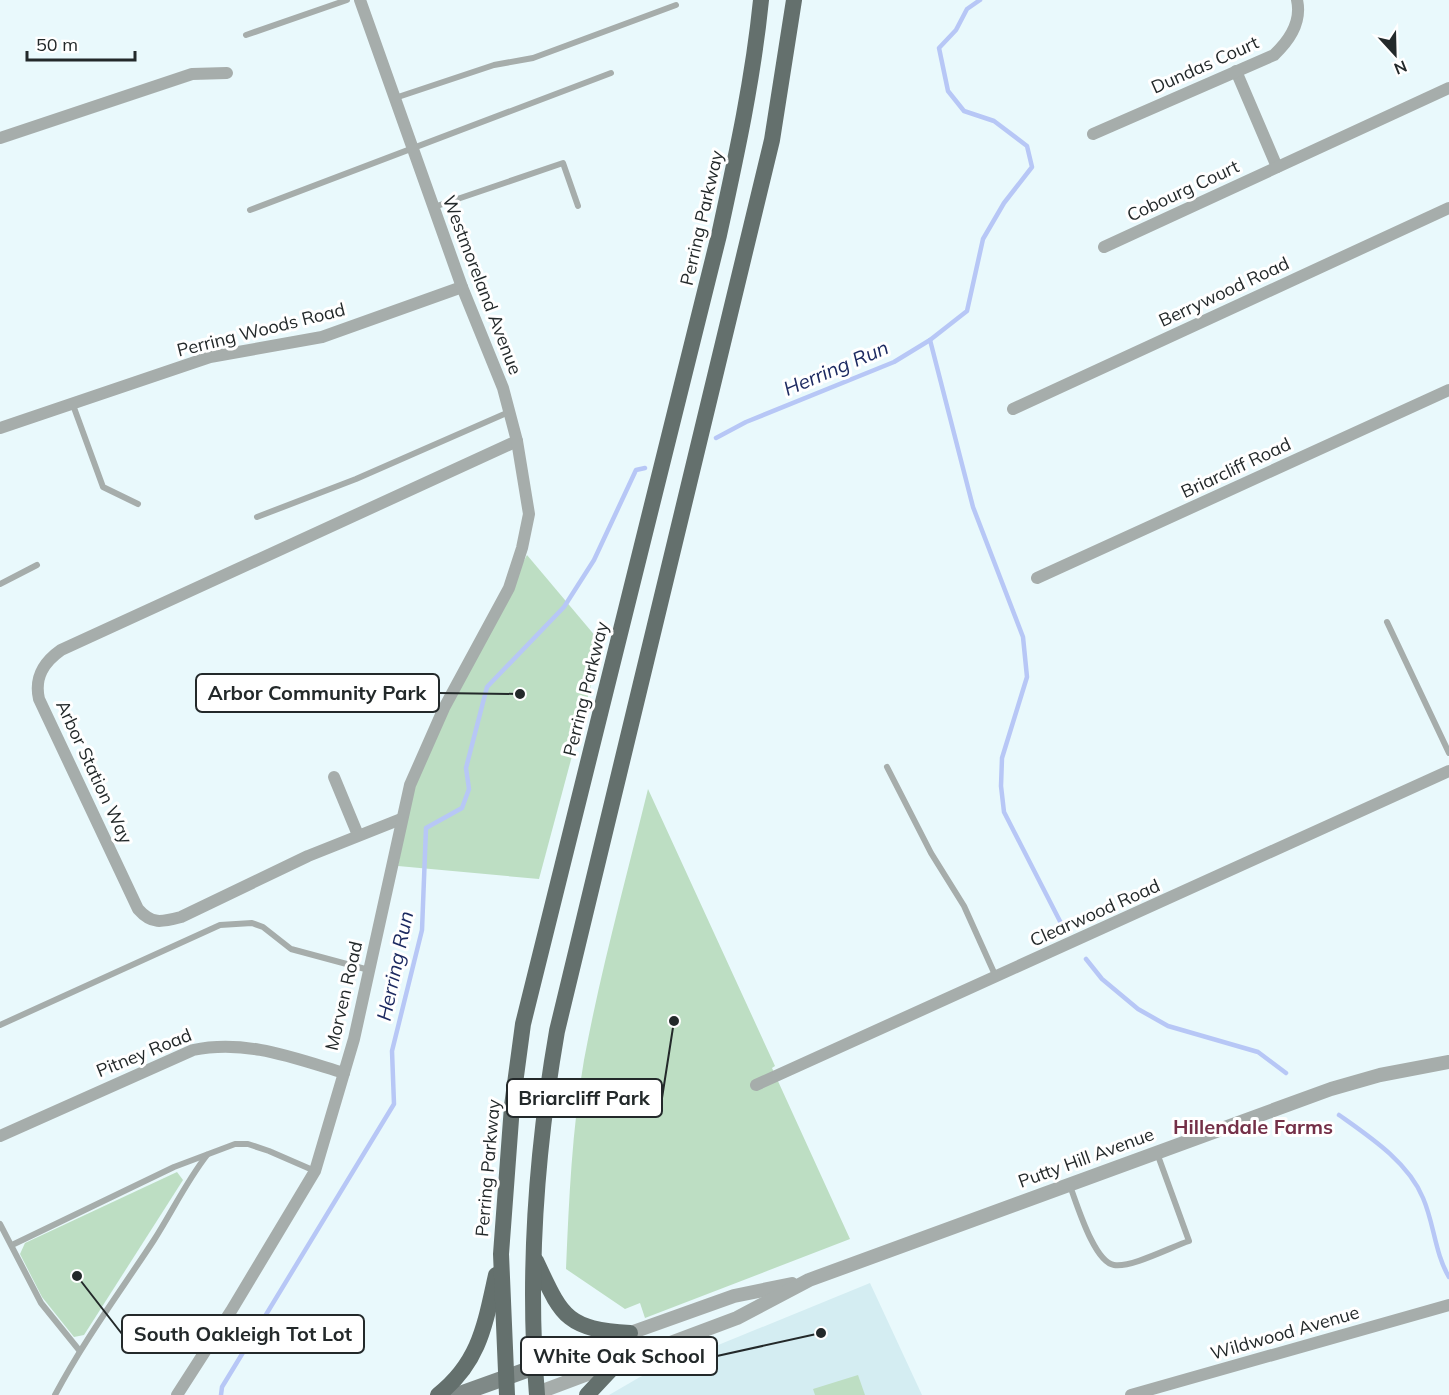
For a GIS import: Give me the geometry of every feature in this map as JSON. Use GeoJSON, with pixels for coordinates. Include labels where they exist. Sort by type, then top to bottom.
{"type":"FeatureCollection","features":[{"type":"Feature","properties":{"kind":"main road","name":"Perring Parkway"},"geometry":{"type":"LineString","coordinates":[[507,1395],[501,1254],[511,1117],[524,1024],[719,235],[744,118],[761,0]]}},
{"type":"Feature","properties":{"kind":"main road"},"geometry":{"type":"LineString","coordinates":[[535,1394],[533,1255],[537,1162],[557,1031],[767,162],[787,57],[794,0]]}},
{"type":"Feature","properties":{"kind":"main road"},"geometry":{"type":"LineString","coordinates":[[438,1395],[453,1383],[476,1351],[501,1254]]}},
{"type":"Feature","properties":{"kind":"main road"},"geometry":{"type":"LineString","coordinates":[[533,1255],[553,1297],[576,1324],[590,1329],[630,1333]]}},
{"type":"Feature","properties":{"kind":"main road"},"geometry":{"type":"LineString","coordinates":[[587,1395],[616,1364]]}},
{"type":"Feature","properties":{"kind":"main road","name":"Putty Hill Avenue"},"geometry":{"type":"LineString","coordinates":[[458,1395],[535,1367]]}},
{"type":"Feature","properties":{"kind":"street","name":"Westmoreland Avenue"},"geometry":{"type":"LineString","coordinates":[[360,0],[462,287],[509,411],[517,441],[529,514],[522,548],[509,588]]}},
{"type":"Feature","properties":{"kind":"street","name":"Dundas Court"},"geometry":{"type":"LineString","coordinates":[[1093,134],[1274,54],[1282,48],[1295,27],[1297,0]]}},
{"type":"Feature","properties":{"kind":"street"},"geometry":{"type":"LineString","coordinates":[[1236,71],[1277,167]]}},
{"type":"Feature","properties":{"kind":"street"},"geometry":{"type":"LineString","coordinates":[[0,138],[192,74],[227,73]]}},
{"type":"Feature","properties":{"kind":"street","name":"Cobourg Court"},"geometry":{"type":"LineString","coordinates":[[1104,247],[1449,88]]}},
{"type":"Feature","properties":{"kind":"street","name":"Berrywood Road"},"geometry":{"type":"LineString","coordinates":[[1013,409],[1449,208]]}},
{"type":"Feature","properties":{"kind":"street","name":"Perring Woods Road"},"geometry":{"type":"LineString","coordinates":[[0,428],[210,357],[322,337],[462,287]]}},
{"type":"Feature","properties":{"kind":"street","name":"Briarcliff Road"},"geometry":{"type":"LineString","coordinates":[[1037,578],[1449,390]]}},
{"type":"Feature","properties":{"kind":"street","name":"Arbor Station Way"},"geometry":{"type":"LineString","coordinates":[[401,819],[358,835],[181,917],[162,922],[148,920],[138,909],[39,699],[38,684],[41,669],[61,650],[517,441]]}},
{"type":"Feature","properties":{"kind":"street","name":"Morven Road"},"geometry":{"type":"LineString","coordinates":[[177,1395],[315,1172],[344,1073],[410,785],[428,741],[509,588]]}},
{"type":"Feature","properties":{"kind":"street","name":"Clearwood Road"},"geometry":{"type":"LineString","coordinates":[[756,1085],[997,978],[1449,771]]}},
{"type":"Feature","properties":{"kind":"street"},"geometry":{"type":"LineString","coordinates":[[334,777],[358,835]]}},
{"type":"Feature","properties":{"kind":"street","name":"Pitney Road"},"geometry":{"type":"LineString","coordinates":[[0,1136],[193,1050],[218,1045],[264,1049],[344,1073]]}},
{"type":"Feature","properties":{"kind":"street","name":"Putty Hill Avenue"},"geometry":{"type":"LineString","coordinates":[[535,1367],[734,1296],[808,1280],[1356,1082],[1449,1062]]}},
{"type":"Feature","properties":{"kind":"street","name":"Putty Hill Avenue"},"geometry":{"type":"LineString","coordinates":[[535,1394],[738,1318],[808,1280]]}},
{"type":"Feature","properties":{"kind":"street","name":"Wildwood Avenue"},"geometry":{"type":"LineString","coordinates":[[1131,1395],[1449,1305]]}},
{"type":"Feature","properties":{"kind":"lane"},"geometry":{"type":"LineString","coordinates":[[246,34],[347,0]]}},
{"type":"Feature","properties":{"kind":"lane"},"geometry":{"type":"LineString","coordinates":[[395,98],[494,65],[533,58],[676,5]]}},
{"type":"Feature","properties":{"kind":"lane"},"geometry":{"type":"LineString","coordinates":[[250,210],[611,74]]}},
{"type":"Feature","properties":{"kind":"lane"},"geometry":{"type":"LineString","coordinates":[[434,207],[564,163],[578,206]]}},
{"type":"Feature","properties":{"kind":"lane"},"geometry":{"type":"LineString","coordinates":[[73,405],[104,487],[138,504]]}},
{"type":"Feature","properties":{"kind":"lane"},"geometry":{"type":"LineString","coordinates":[[257,517],[356,479],[509,411]]}},
{"type":"Feature","properties":{"kind":"lane"},"geometry":{"type":"LineString","coordinates":[[0,584],[37,565]]}},
{"type":"Feature","properties":{"kind":"lane"},"geometry":{"type":"LineString","coordinates":[[1387,622],[1449,753]]}},
{"type":"Feature","properties":{"kind":"lane"},"geometry":{"type":"LineString","coordinates":[[887,767],[931,853],[964,906],[997,978]]}},
{"type":"Feature","properties":{"kind":"lane"},"geometry":{"type":"LineString","coordinates":[[0,1025],[220,925],[252,923],[291,949],[369,970]]}},
{"type":"Feature","properties":{"kind":"lane"},"geometry":{"type":"LineString","coordinates":[[12,1245],[174,1167],[235,1144],[248,1144],[269,1150],[315,1172]]}},
{"type":"Feature","properties":{"kind":"lane"},"geometry":{"type":"LineString","coordinates":[[1070,1185],[1091,1238],[1105,1261],[1113,1265],[1132,1263],[1189,1241],[1157,1153]]}},
{"type":"Feature","properties":{"kind":"lane"},"geometry":{"type":"LineString","coordinates":[[55,1395],[79,1350],[155,1238],[190,1176],[208,1155]]}},
{"type":"Feature","properties":{"kind":"lane"},"geometry":{"type":"LineString","coordinates":[[0,1224],[41,1303],[61,1331],[79,1350]]}},
{"type":"Feature","properties":{"kind":"shaded area"},"geometry":{"type":"Polygon","coordinates":[[[870,1283],[922,1395],[609,1395],[640,1377],[870,1283]]]}},
{"type":"Feature","properties":{"kind":"green space"},"geometry":{"type":"Polygon","coordinates":[[[527,555],[602,644],[539,879],[398,866],[416,770],[467,664],[527,555]]]}},
{"type":"Feature","properties":{"kind":"green space"},"geometry":{"type":"Polygon","coordinates":[[[648,789],[775,1066],[772,1068],[850,1239],[645,1318],[640,1303],[625,1309],[566,1269],[574,1138],[584,1060],[606,958],[648,789]]]}},
{"type":"Feature","properties":{"kind":"green space"},"geometry":{"type":"Polygon","coordinates":[[[177,1172],[183,1180],[84,1335],[74,1337],[42,1297],[20,1254],[25,1243],[177,1172]]]}},
{"type":"Feature","properties":{"kind":"green space"},"geometry":{"type":"Polygon","coordinates":[[[858,1375],[865,1395],[815,1395],[813,1389],[858,1375]]]}},
{"type":"Feature","properties":{"kind":"waterway","name":"Herring Run"},"geometry":{"type":"LineString","coordinates":[[716,438],[746,422],[894,362],[930,340],[967,311],[983,239],[1004,203],[1032,167],[1027,146],[994,121],[964,111],[948,91],[939,48],[956,30],[967,9],[980,0]]}},
{"type":"Feature","properties":{"kind":"waterway"},"geometry":{"type":"LineString","coordinates":[[930,340],[973,507],[1023,637],[1027,677],[1002,758],[1001,786],[1004,812],[1065,931]]}},
{"type":"Feature","properties":{"kind":"waterway","name":"Herring Run"},"geometry":{"type":"LineString","coordinates":[[221,1395],[222,1387],[394,1104],[392,1051],[422,930],[426,828],[462,808],[469,789],[466,768],[487,687],[564,607],[594,560],[636,470],[645,468]]}},
{"type":"Feature","properties":{"kind":"waterway"},"geometry":{"type":"LineString","coordinates":[[1086,959],[1102,979],[1138,1009],[1168,1026],[1258,1052],[1286,1073]]}},
{"type":"Feature","properties":{"kind":"waterway"},"geometry":{"type":"LineString","coordinates":[[1339,1115],[1387,1151],[1408,1173],[1427,1208],[1444,1268],[1449,1277]]}},
{"type":"Feature","properties":{"kind":"place","name":"Arbor Community Park"},"geometry":{"type":"Point","coordinates":[520,694]}},
{"type":"Feature","properties":{"kind":"place","name":"Briarcliff Park"},"geometry":{"type":"Point","coordinates":[674,1021]}},
{"type":"Feature","properties":{"kind":"place","name":"South Oakleigh Tot Lot"},"geometry":{"type":"Point","coordinates":[77,1276]}},
{"type":"Feature","properties":{"kind":"place","name":"White Oak School"},"geometry":{"type":"Point","coordinates":[821,1333]}},
{"type":"Feature","properties":{"kind":"district","name":"Hillendale Farms"},"geometry":{"type":"Point","coordinates":[1253,1127]}}]}
